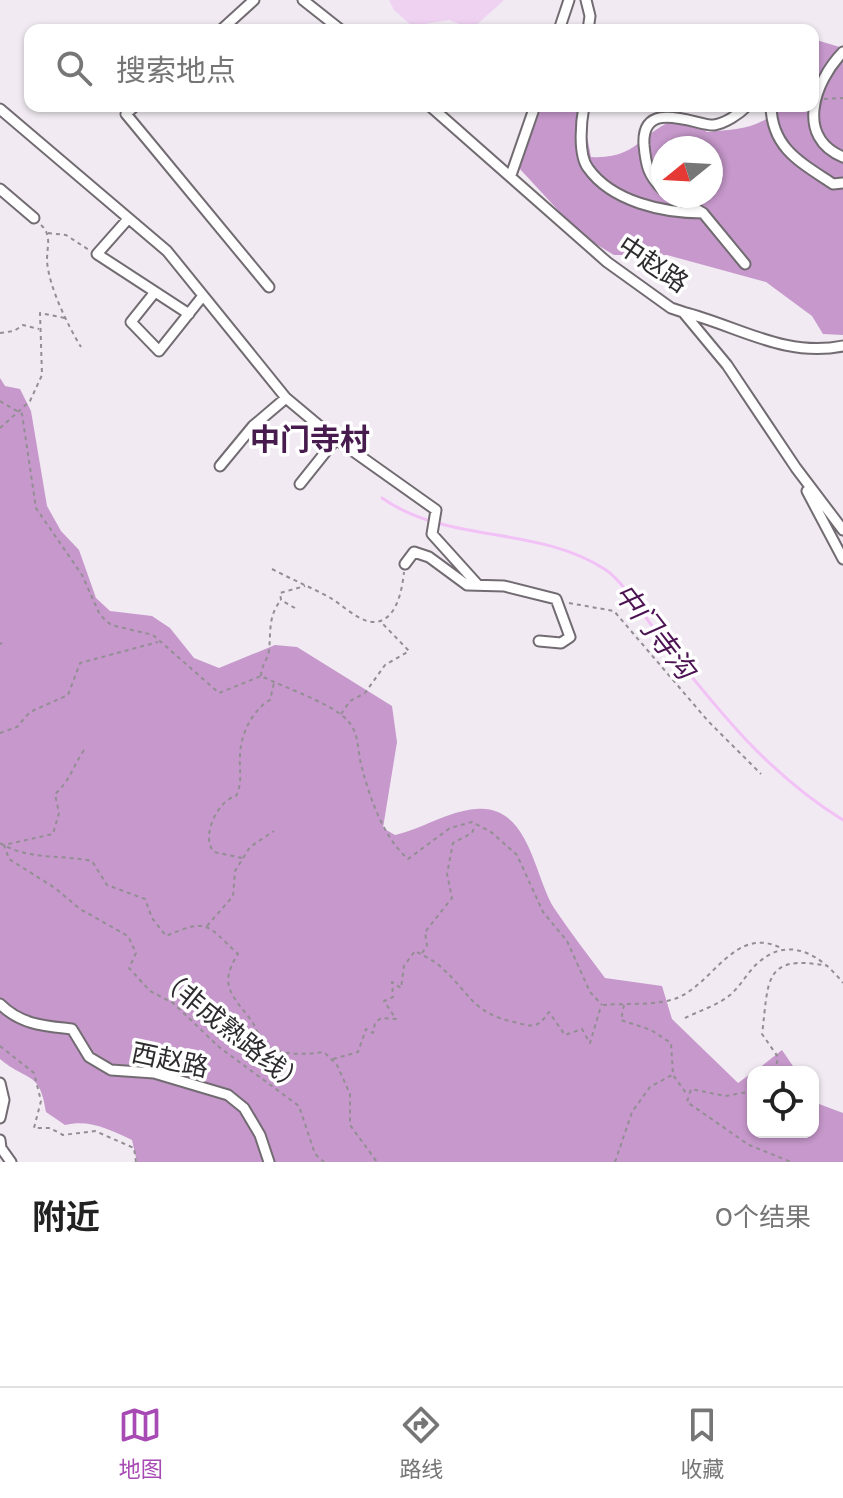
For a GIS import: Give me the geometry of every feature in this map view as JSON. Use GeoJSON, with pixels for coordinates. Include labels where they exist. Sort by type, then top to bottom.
{"type":"FeatureCollection","features":[{"type":"Feature","properties":{"kind":"street"},"geometry":{"type":"LineString","coordinates":[[228,24],[254,0]]}},
{"type":"Feature","properties":{"kind":"street"},"geometry":{"type":"LineString","coordinates":[[303,0],[333,24]]}},
{"type":"Feature","properties":{"kind":"street"},"geometry":{"type":"LineString","coordinates":[[561,24],[569,0]]}},
{"type":"Feature","properties":{"kind":"street"},"geometry":{"type":"LineString","coordinates":[[586,0],[589,24]]}},
{"type":"Feature","properties":{"kind":"street"},"geometry":{"type":"LineString","coordinates":[[819,90],[823,78],[843,52]]}},
{"type":"Feature","properties":{"kind":"street"},"geometry":{"type":"LineString","coordinates":[[0,109],[167,251],[286,398],[336,439],[436,510],[432,534],[478,585]]}},
{"type":"Feature","properties":{"kind":"street"},"geometry":{"type":"LineString","coordinates":[[128,112],[126,114],[269,287]]}},
{"type":"Feature","properties":{"kind":"street","name":"中赵路"},"geometry":{"type":"LineString","coordinates":[[437,112],[607,262],[671,308],[683,312],[727,365],[796,468],[843,530]]}},
{"type":"Feature","properties":{"kind":"street"},"geometry":{"type":"LineString","coordinates":[[511,175],[533,112]]}},
{"type":"Feature","properties":{"kind":"street"},"geometry":{"type":"LineString","coordinates":[[584,112],[583,154],[588,168],[617,193],[640,204],[703,213]]}},
{"type":"Feature","properties":{"kind":"street"},"geometry":{"type":"LineString","coordinates":[[651,177],[646,172],[644,139],[652,124],[667,116],[684,116],[711,126],[725,122],[739,112]]}},
{"type":"Feature","properties":{"kind":"street"},"geometry":{"type":"LineString","coordinates":[[771,112],[771,128],[783,147],[833,184],[843,183]]}},
{"type":"Feature","properties":{"kind":"street"},"geometry":{"type":"LineString","coordinates":[[813,112],[816,136],[830,151],[843,157]]}},
{"type":"Feature","properties":{"kind":"street"},"geometry":{"type":"LineString","coordinates":[[0,189],[34,218]]}},
{"type":"Feature","properties":{"kind":"street"},"geometry":{"type":"LineString","coordinates":[[694,208],[703,213],[745,264]]}},
{"type":"Feature","properties":{"kind":"street"},"geometry":{"type":"LineString","coordinates":[[128,219],[97,254],[189,314]]}},
{"type":"Feature","properties":{"kind":"street"},"geometry":{"type":"LineString","coordinates":[[155,292],[131,322],[159,351],[202,297]]}},
{"type":"Feature","properties":{"kind":"street"},"geometry":{"type":"LineString","coordinates":[[683,312],[797,349],[820,350],[843,346]]}},
{"type":"Feature","properties":{"kind":"street"},"geometry":{"type":"LineString","coordinates":[[220,466],[253,426],[286,398]]}},
{"type":"Feature","properties":{"kind":"street"},"geometry":{"type":"LineString","coordinates":[[300,484],[336,439]]}},
{"type":"Feature","properties":{"kind":"street"},"geometry":{"type":"LineString","coordinates":[[796,468],[843,559]]}},
{"type":"Feature","properties":{"kind":"street"},"geometry":{"type":"LineString","coordinates":[[405,564],[414,552],[429,557],[467,585],[504,586],[556,599],[570,637],[561,643],[539,641]]}},
{"type":"Feature","properties":{"kind":"street","name":"西赵路"},"geometry":{"type":"LineString","coordinates":[[0,1004],[12,1016],[35,1025],[72,1029],[89,1057],[111,1070],[154,1073],[228,1095],[244,1108],[260,1135],[269,1162]]}},
{"type":"Feature","properties":{"kind":"street"},"geometry":{"type":"LineString","coordinates":[[0,1083],[4,1100],[0,1118]]}},
{"type":"Feature","properties":{"kind":"street"},"geometry":{"type":"LineString","coordinates":[[0,1140],[1,1148],[11,1162]]}},
{"type":"Feature","properties":{"kind":"path"},"geometry":{"type":"LineString","coordinates":[[819,99],[843,98]]}},
{"type":"Feature","properties":{"kind":"path"},"geometry":{"type":"LineString","coordinates":[[34,218],[47,233],[48,269],[65,318],[81,347]]}},
{"type":"Feature","properties":{"kind":"path"},"geometry":{"type":"LineString","coordinates":[[47,233],[66,235],[97,254]]}},
{"type":"Feature","properties":{"kind":"path"},"geometry":{"type":"LineString","coordinates":[[0,428],[16,410],[30,401],[42,375],[44,353],[40,313],[65,318]]}},
{"type":"Feature","properties":{"kind":"path"},"geometry":{"type":"LineString","coordinates":[[0,333],[14,331],[23,325],[40,329]]}},
{"type":"Feature","properties":{"kind":"path"},"geometry":{"type":"LineString","coordinates":[[0,401],[16,410],[25,423],[36,508],[82,575],[100,615],[111,625],[153,635],[219,693],[261,676],[341,715],[350,723],[359,745],[361,766],[392,846],[408,859],[450,828],[475,824],[491,832],[517,855],[543,912],[567,941],[590,992],[602,1005]]}},
{"type":"Feature","properties":{"kind":"path"},"geometry":{"type":"LineString","coordinates":[[272,569],[366,621],[380,621],[389,615],[401,595],[405,564]]}},
{"type":"Feature","properties":{"kind":"path"},"geometry":{"type":"LineString","coordinates":[[261,676],[261,668],[268,654],[273,609],[281,600],[280,593],[306,586]]}},
{"type":"Feature","properties":{"kind":"path"},"geometry":{"type":"LineString","coordinates":[[556,599],[614,611],[708,721],[761,774]]}},
{"type":"Feature","properties":{"kind":"path"},"geometry":{"type":"LineString","coordinates":[[281,600],[295,608]]}},
{"type":"Feature","properties":{"kind":"path"},"geometry":{"type":"LineString","coordinates":[[341,715],[350,701],[365,693],[385,665],[409,651],[380,621]]}},
{"type":"Feature","properties":{"kind":"path"},"geometry":{"type":"LineString","coordinates":[[0,733],[17,727],[30,712],[68,695],[80,663],[159,642]]}},
{"type":"Feature","properties":{"kind":"path"},"geometry":{"type":"LineString","coordinates":[[242,858],[214,852],[209,837],[219,806],[225,798],[236,796],[240,788],[239,754],[252,715],[257,707],[270,700],[273,682]]}},
{"type":"Feature","properties":{"kind":"path"},"geometry":{"type":"LineString","coordinates":[[2,844],[53,834],[59,813],[55,794],[69,781],[72,768],[84,750]]}},
{"type":"Feature","properties":{"kind":"path"},"geometry":{"type":"LineString","coordinates":[[421,954],[427,946],[425,932],[452,898],[447,874],[453,843],[472,833],[475,824]]}},
{"type":"Feature","properties":{"kind":"path"},"geometry":{"type":"LineString","coordinates":[[207,926],[233,896],[235,871],[242,858],[250,847],[274,831]]}},
{"type":"Feature","properties":{"kind":"path"},"geometry":{"type":"LineString","coordinates":[[2,844],[43,859],[68,857],[92,861],[107,885],[145,899],[152,918],[166,936],[194,923],[207,926],[238,954],[227,972],[229,990],[253,1023],[261,1042],[273,1049],[301,1055],[324,1052],[332,1060],[350,1094],[350,1125],[377,1162]]}},
{"type":"Feature","properties":{"kind":"path","name":"（非成熟路线）"},"geometry":{"type":"LineString","coordinates":[[2,844],[9,859],[55,888],[80,909],[128,936],[136,953],[129,968],[150,991],[173,1003],[219,1047],[299,1106],[315,1154],[324,1162]]}},
{"type":"Feature","properties":{"kind":"path"},"geometry":{"type":"LineString","coordinates":[[602,1005],[676,998],[733,952],[748,944],[766,941],[781,948],[804,951],[829,966],[843,983]]}},
{"type":"Feature","properties":{"kind":"path"},"geometry":{"type":"LineString","coordinates":[[685,1018],[730,995],[760,961],[781,948]]}},
{"type":"Feature","properties":{"kind":"path"},"geometry":{"type":"LineString","coordinates":[[332,1060],[358,1052],[366,1029],[373,1033],[375,1023],[381,1018],[396,1019],[384,1001],[393,997],[392,982],[401,988],[404,966],[415,951],[442,967],[476,1007],[502,1020],[532,1028],[539,1026],[549,1012],[565,1035],[582,1029],[590,1043],[602,1005]]}},
{"type":"Feature","properties":{"kind":"path"},"geometry":{"type":"LineString","coordinates":[[776,1066],[778,1057],[762,1034],[768,981],[774,971],[792,963],[829,966]]}},
{"type":"Feature","properties":{"kind":"path"},"geometry":{"type":"LineString","coordinates":[[624,1003],[621,1020],[651,1030],[671,1043],[673,1075],[694,1109],[749,1145],[791,1162]]}},
{"type":"Feature","properties":{"kind":"path"},"geometry":{"type":"LineString","coordinates":[[0,1046],[28,1065],[39,1085],[41,1101],[34,1128],[50,1128],[63,1135],[95,1131],[134,1148],[136,1162]]}},
{"type":"Feature","properties":{"kind":"path"},"geometry":{"type":"LineString","coordinates":[[615,1162],[632,1112],[650,1087],[673,1075]]}},
{"type":"Feature","properties":{"kind":"path"},"geometry":{"type":"LineString","coordinates":[[687,1094],[699,1089],[725,1096],[747,1092]]}},
{"type":"Feature","properties":{"kind":"shaded area"},"geometry":{"type":"Polygon","coordinates":[[[389,0],[504,0],[478,24],[459,24],[449,20],[410,24],[394,10],[389,0]]]}},
{"type":"Feature","properties":{"kind":"shaded area"},"geometry":{"type":"Polygon","coordinates":[[[819,41],[843,48],[843,335],[823,334],[812,316],[766,282],[667,255],[614,255],[581,235],[519,168],[540,112],[582,112],[591,157],[621,153],[660,127],[686,117],[707,132],[738,129],[765,120],[775,112],[819,112],[819,41]]]}},
{"type":"Feature","properties":{"kind":"shaded area"},"geometry":{"type":"Polygon","coordinates":[[[0,378],[5,386],[20,389],[31,411],[47,506],[61,531],[79,550],[96,598],[110,611],[152,616],[170,628],[194,658],[219,668],[275,645],[297,647],[392,706],[397,742],[383,828],[395,835],[455,813],[476,809],[494,811],[508,818],[527,845],[554,908],[605,978],[662,986],[672,1019],[738,1083],[747,1076],[747,1138],[819,1138],[819,1104],[843,1113],[843,1162],[137,1162],[132,1140],[91,1124],[65,1125],[46,1112],[36,1083],[0,1059],[0,378]]]}},
{"type":"Feature","properties":{"kind":"shaded area"},"geometry":{"type":"Polygon","coordinates":[[[782,1050],[793,1066],[762,1066],[782,1050]]]}},
{"type":"Feature","properties":{"kind":"waterway","name":"中门寺沟"},"geometry":{"type":"LineString","coordinates":[[382,498],[407,512],[435,522],[551,546],[580,556],[606,570],[621,584],[663,641],[745,739],[791,782],[843,820]]}},
{"type":"Feature","properties":{"kind":"district","name":"中门寺村"},"geometry":{"type":"Point","coordinates":[310,439]}}]}
